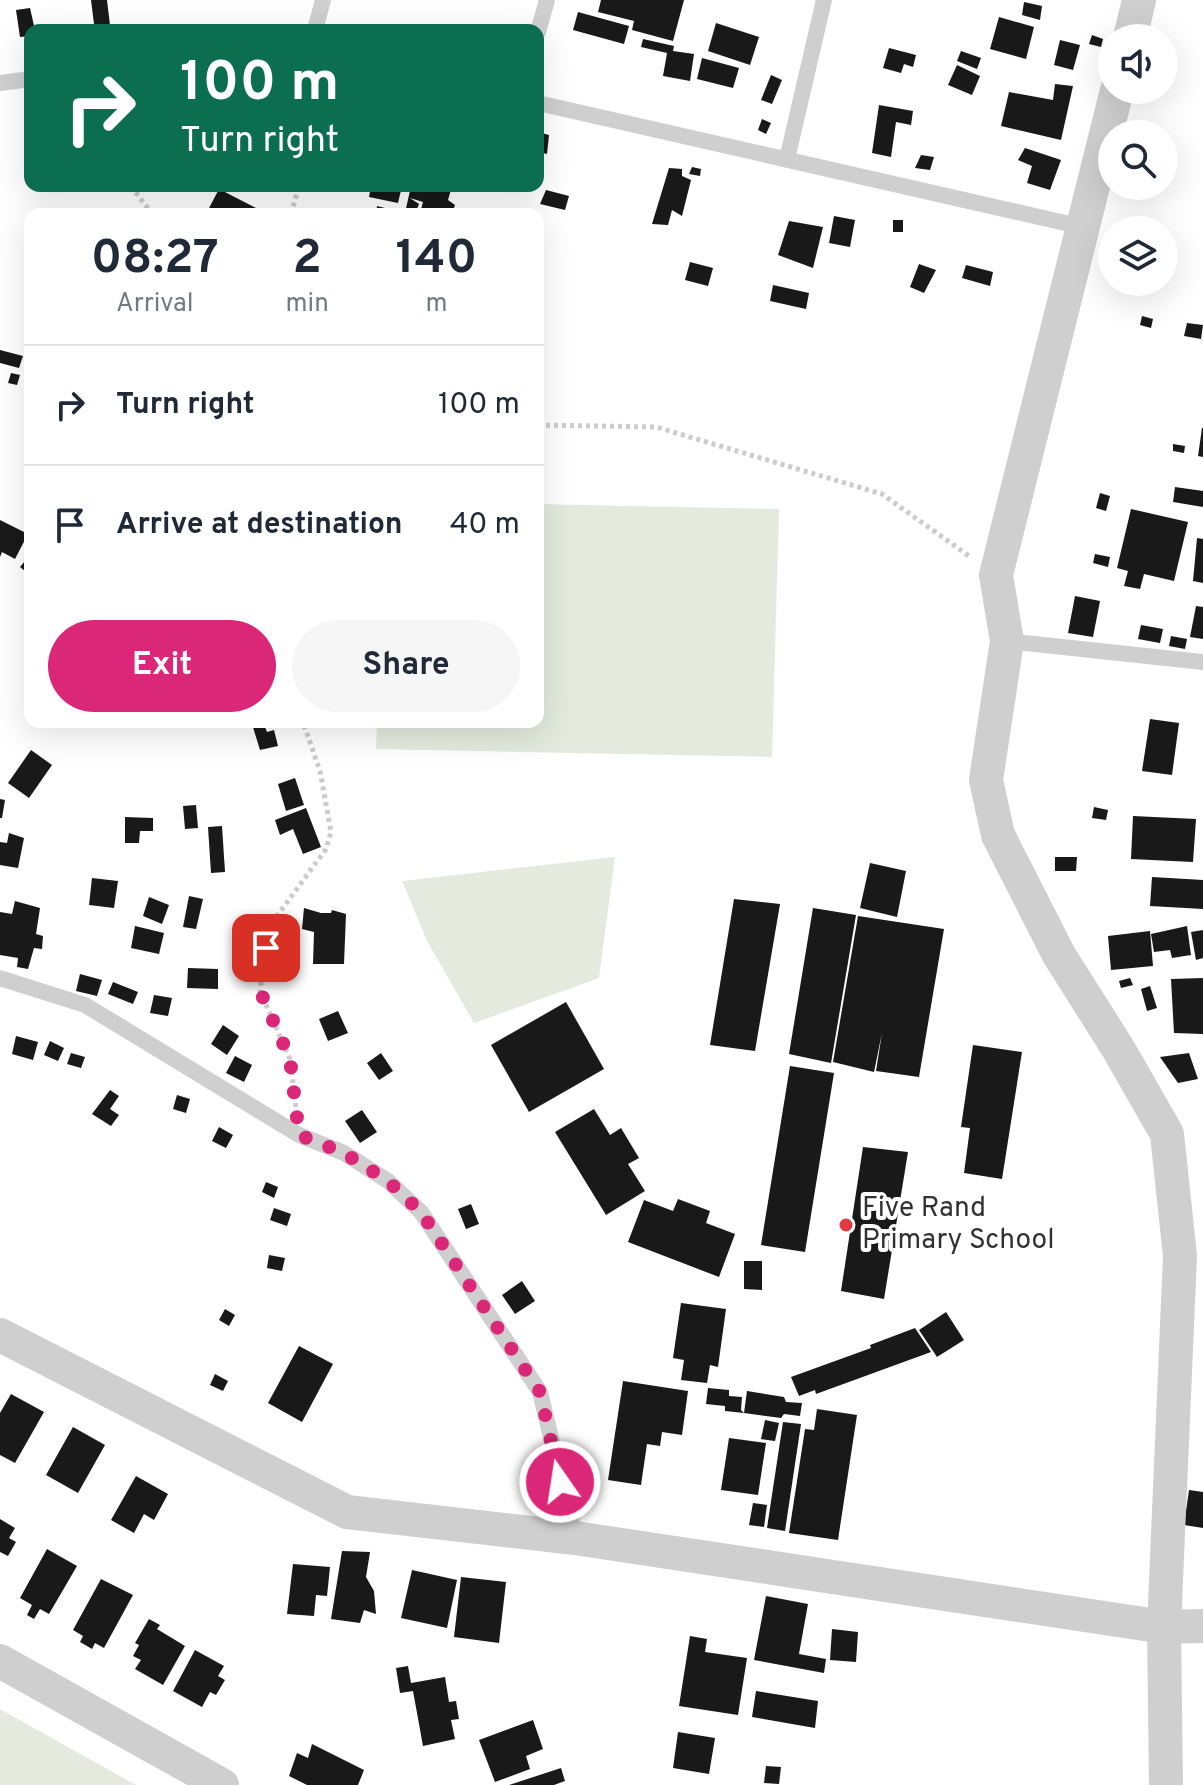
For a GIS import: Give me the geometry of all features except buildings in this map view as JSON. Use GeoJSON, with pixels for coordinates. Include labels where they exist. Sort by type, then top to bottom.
{"type":"FeatureCollection","features":[{"type":"Feature","properties":{"kind":"street"},"geometry":{"type":"LineString","coordinates":[[1133,24],[1139,0]]}},
{"type":"Feature","properties":{"kind":"street"},"geometry":{"type":"LineString","coordinates":[[1114,104],[996,575],[1007,641],[986,780],[998,835],[1059,955],[1167,1134],[1180,1256],[1164,1627],[1166,1785]]}},
{"type":"Feature","properties":{"kind":"street"},"geometry":{"type":"LineString","coordinates":[[0,1335],[347,1512],[575,1538],[1164,1627],[1203,1626]]}},
{"type":"Feature","properties":{"kind":"street"},"geometry":{"type":"LineString","coordinates":[[0,1661],[222,1785]]}},
{"type":"Feature","properties":{"kind":"lane"},"geometry":{"type":"LineString","coordinates":[[317,24],[323,0]]}},
{"type":"Feature","properties":{"kind":"lane"},"geometry":{"type":"LineString","coordinates":[[540,24],[547,0]]}},
{"type":"Feature","properties":{"kind":"lane"},"geometry":{"type":"LineString","coordinates":[[787,159],[824,0]]}},
{"type":"Feature","properties":{"kind":"lane"},"geometry":{"type":"LineString","coordinates":[[0,83],[24,80]]}},
{"type":"Feature","properties":{"kind":"lane"},"geometry":{"type":"LineString","coordinates":[[544,104],[1083,227]]}},
{"type":"Feature","properties":{"kind":"lane"},"geometry":{"type":"LineString","coordinates":[[1007,641],[1203,662]]}},
{"type":"Feature","properties":{"kind":"lane"},"geometry":{"type":"LineString","coordinates":[[0,978],[85,1005],[299,1135],[344,1153],[388,1181],[421,1212],[540,1392],[575,1538]]}},
{"type":"Feature","properties":{"kind":"path"},"geometry":{"type":"LineString","coordinates":[[544,425],[656,427],[882,494],[996,575]]}},
{"type":"Feature","properties":{"kind":"path"},"geometry":{"type":"LineString","coordinates":[[299,1135],[290,1059],[260,991],[269,927],[326,849],[331,832],[320,771],[305,728]]}},
{"type":"Feature","properties":{"kind":"shaded area"},"geometry":{"type":"Polygon","coordinates":[[[544,504],[779,509],[772,757],[376,749],[377,728],[544,728],[544,504]]]}},
{"type":"Feature","properties":{"kind":"shaded area"},"geometry":{"type":"Polygon","coordinates":[[[615,857],[599,978],[474,1023],[427,941],[402,881],[615,857]]]}},
{"type":"Feature","properties":{"kind":"shaded area"},"geometry":{"type":"Polygon","coordinates":[[[0,1709],[136,1785],[0,1785],[0,1709]]]}},
{"type":"Feature","properties":{"kind":"place","name":"Five Rand Primary School"},"geometry":{"type":"Point","coordinates":[846,1225]}},
{"type":"Feature","properties":{"kind":"route"},"geometry":{"type":"LineString","coordinates":[[266,948],[260,991],[290,1059],[299,1135],[344,1153],[388,1181],[421,1212],[540,1392],[560,1482]]}}]}
